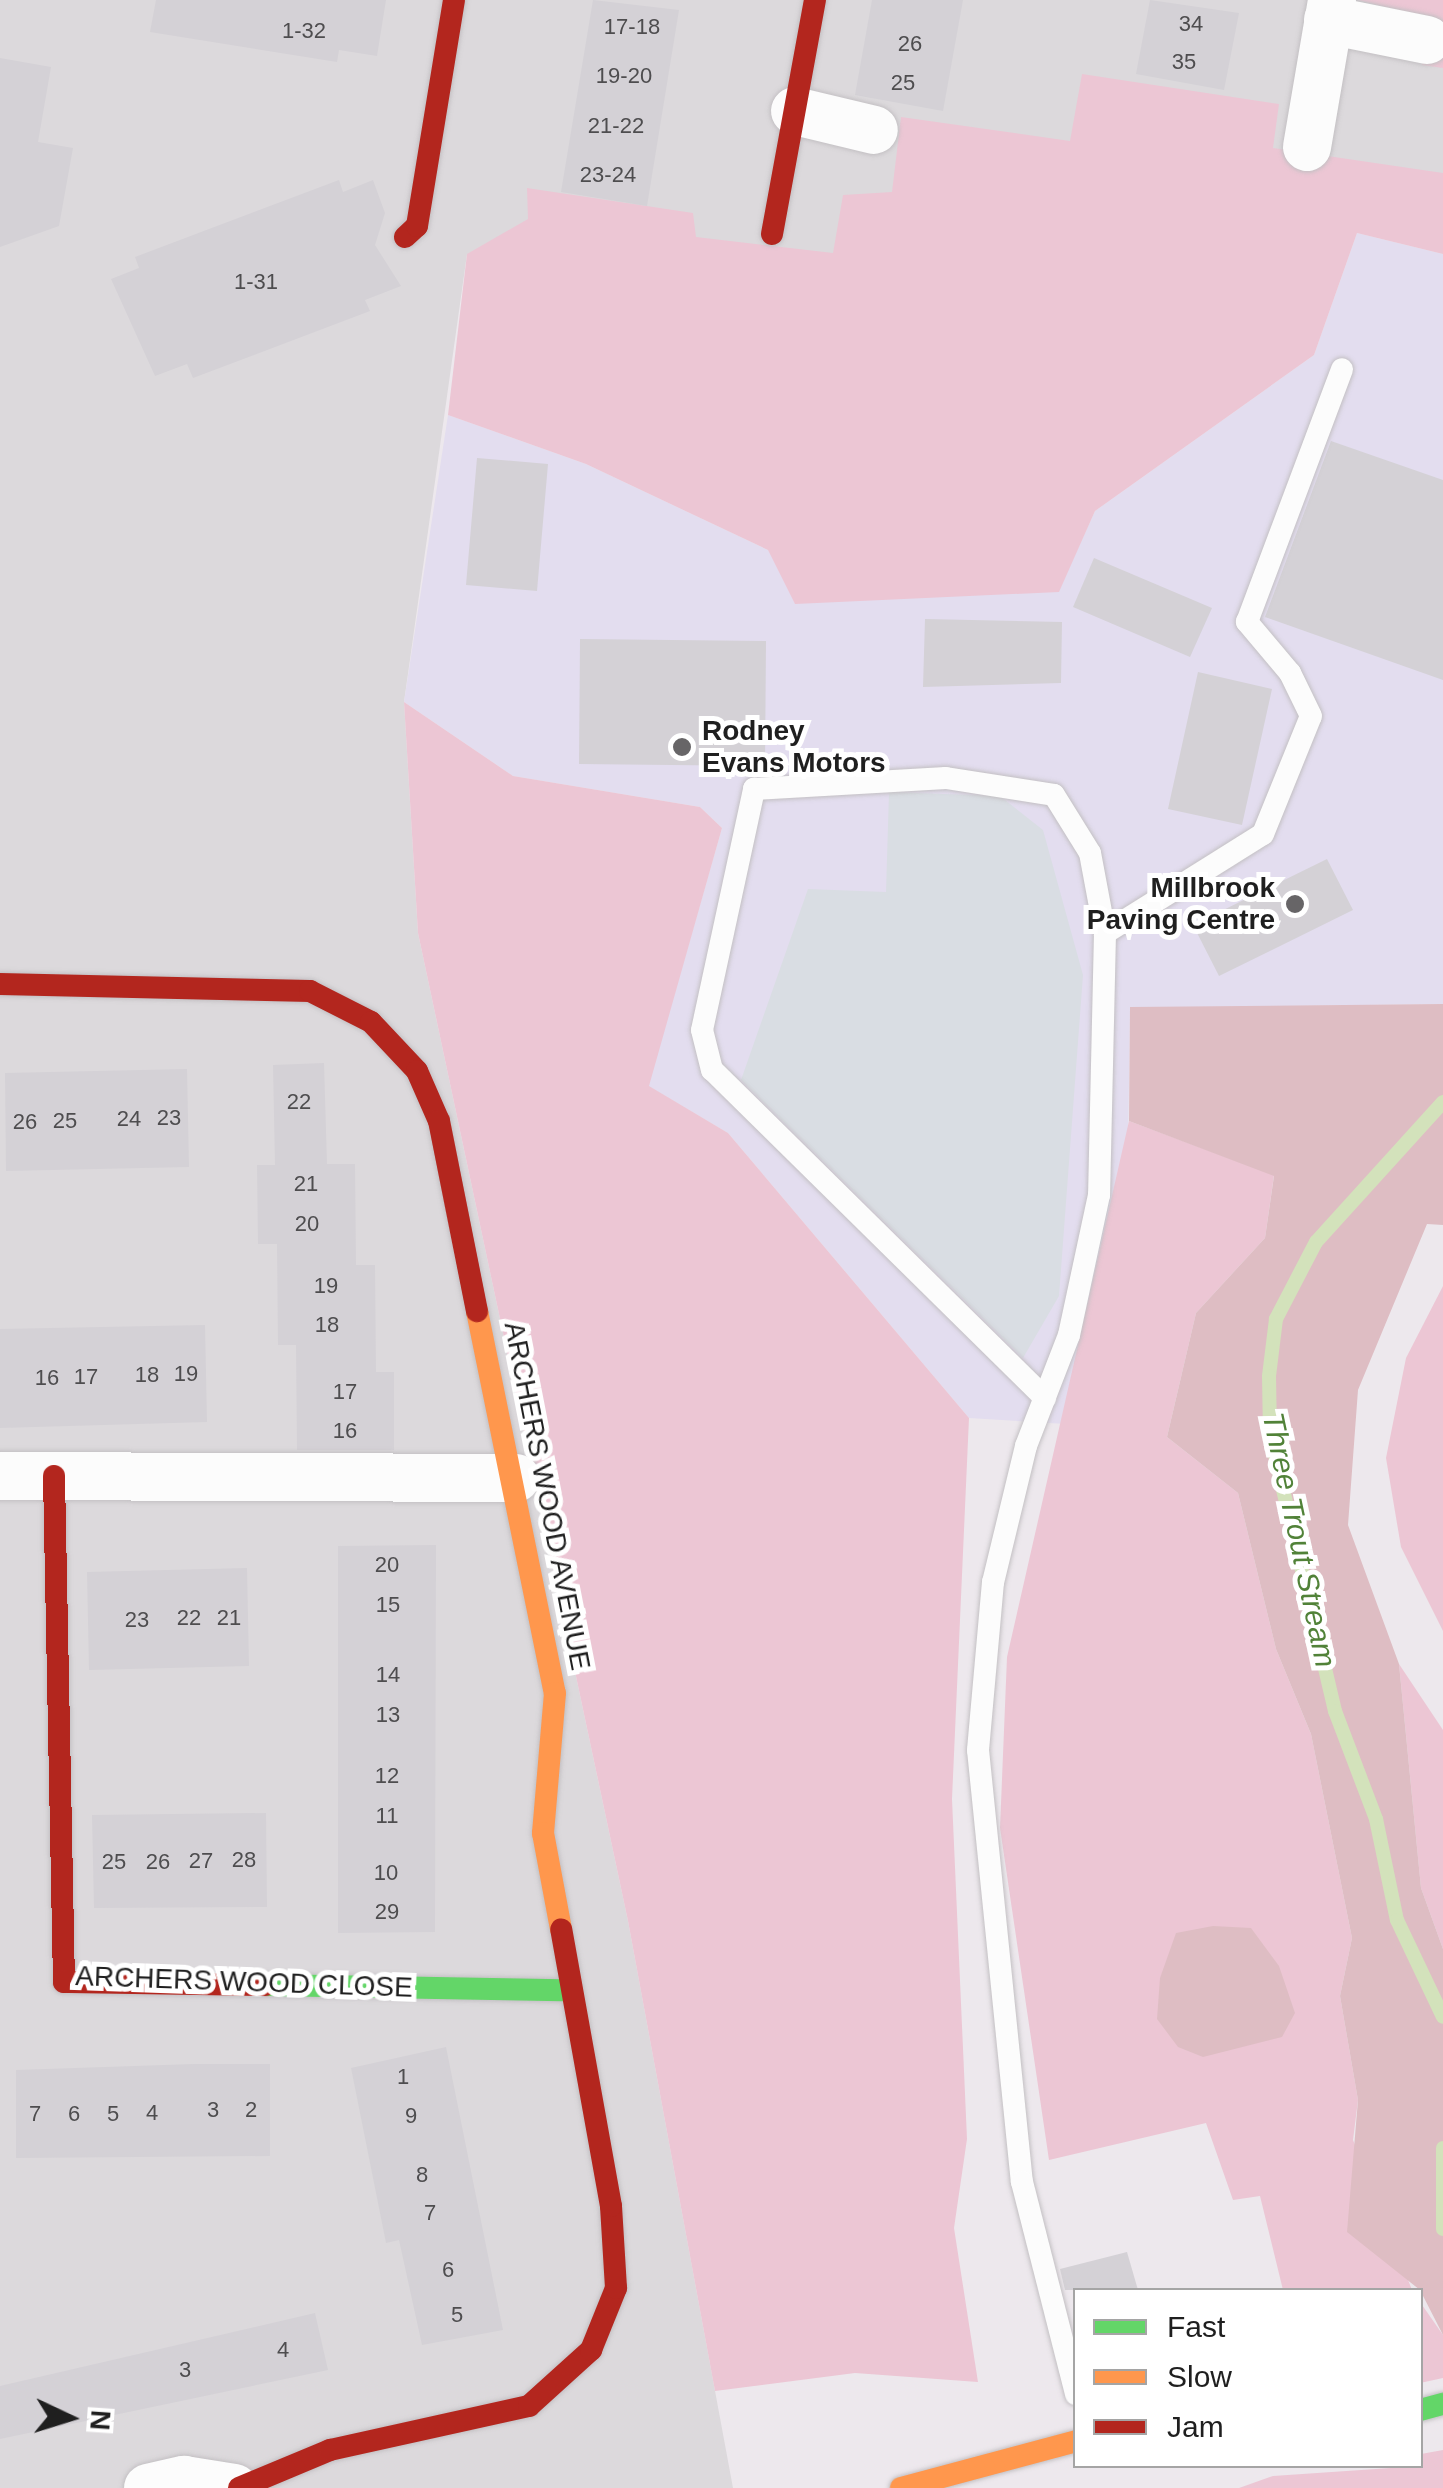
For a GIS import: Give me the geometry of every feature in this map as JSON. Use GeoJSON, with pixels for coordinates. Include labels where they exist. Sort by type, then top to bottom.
{"type":"FeatureCollection","features":[{"type":"Feature","properties":{"kind":"street"},"geometry":{"type":"LineString","coordinates":[[406,236],[417,226],[454,0]]}},
{"type":"Feature","properties":{"kind":"street"},"geometry":{"type":"LineString","coordinates":[[772,234],[815,0]]}},
{"type":"Feature","properties":{"kind":"street"},"geometry":{"type":"LineString","coordinates":[[1306,147],[1330,10],[1426,40]]}},
{"type":"Feature","properties":{"kind":"street"},"geometry":{"type":"LineString","coordinates":[[795,111],[874,130]]}},
{"type":"Feature","properties":{"kind":"street","name":"ARCHERS WOOD AVENUE"},"geometry":{"type":"LineString","coordinates":[[0,984],[239,983],[310,991],[371,1022],[417,1071],[438,1120],[516,1478],[556,1693],[543,1833],[565,1990],[611,2206],[616,2288],[592,2350],[529,2406],[330,2450],[236,2488]]}},
{"type":"Feature","properties":{"kind":"street"},"geometry":{"type":"LineString","coordinates":[[0,1476],[516,1478]]}},
{"type":"Feature","properties":{"kind":"street","name":"ARCHERS WOOD CLOSE"},"geometry":{"type":"LineString","coordinates":[[54,1476],[64,1982],[565,1990]]}},
{"type":"Feature","properties":{"kind":"street"},"geometry":{"type":"LineString","coordinates":[[902,2488],[1073,2441]]}},
{"type":"Feature","properties":{"kind":"street"},"geometry":{"type":"LineString","coordinates":[[148,2488],[184,2480],[236,2488]]}},
{"type":"Feature","properties":{"kind":"lane"},"geometry":{"type":"LineString","coordinates":[[1105,933],[1263,834],[1311,716],[1290,673],[1246,622],[1342,369]]}},
{"type":"Feature","properties":{"kind":"lane"},"geometry":{"type":"LineString","coordinates":[[1044,1398],[712,1070],[702,1030],[754,789],[946,778],[1054,795],[1090,853],[1105,933],[1099,1195],[1069,1336],[1044,1398],[994,1582],[978,1750],[1022,2182],[1073,2382]]}},
{"type":"Feature","properties":{"kind":"shaded area"},"geometry":{"type":"Polygon","coordinates":[[[0,0],[1443,0],[1443,208],[989,321],[467,254],[404,702],[418,933],[628,1921],[733,2488],[0,2488],[0,0]]]}},
{"type":"Feature","properties":{"kind":"shaded area"},"geometry":{"type":"Polygon","coordinates":[[[1358,0],[1443,0],[1443,68],[1422,65],[1432,19],[1358,0]]]}},
{"type":"Feature","properties":{"kind":"shaded area"},"geometry":{"type":"Polygon","coordinates":[[[1082,74],[1279,104],[1273,148],[1443,173],[1443,254],[1357,233],[1314,355],[1095,511],[1059,592],[795,604],[768,550],[586,464],[448,415],[467,254],[528,219],[527,188],[693,213],[696,237],[833,253],[843,195],[892,192],[901,117],[1070,141],[1082,74]]]}},
{"type":"Feature","properties":{"kind":"shaded area"},"geometry":{"type":"Polygon","coordinates":[[[1357,233],[1443,254],[1443,1004],[1130,1008],[1128,1151],[1066,1424],[969,1418],[728,1133],[648,1086],[722,828],[700,807],[513,776],[404,702],[448,415],[586,464],[768,550],[1058,592],[1095,511],[1314,355],[1357,233]]]}},
{"type":"Feature","properties":{"kind":"shaded area"},"geometry":{"type":"Polygon","coordinates":[[[404,702],[513,776],[700,807],[722,828],[649,1086],[728,1133],[969,1418],[952,1799],[967,2139],[954,2228],[978,2382],[855,2373],[715,2391],[628,1921],[418,933],[404,702]]]}},
{"type":"Feature","properties":{"kind":"shaded area"},"geometry":{"type":"Polygon","coordinates":[[[889,792],[1000,796],[1043,830],[1083,975],[1059,1296],[1023,1358],[741,1080],[808,889],[886,892],[889,792]]]}},
{"type":"Feature","properties":{"kind":"shaded area"},"geometry":{"type":"Polygon","coordinates":[[[1443,1004],[1443,1225],[1427,1224],[1358,1390],[1348,1525],[1399,1664],[1421,1888],[1443,1949],[1443,2335],[1423,2296],[1423,2288],[1417,2288],[1347,2232],[1358,2100],[1340,1996],[1352,1938],[1311,1734],[1276,1649],[1238,1493],[1167,1437],[1196,1313],[1265,1238],[1274,1176],[1129,1121],[1130,1007],[1443,1004]]]}},
{"type":"Feature","properties":{"kind":"shaded area"},"geometry":{"type":"Polygon","coordinates":[[[1129,1121],[1274,1175],[1265,1238],[1196,1313],[1167,1437],[1238,1493],[1276,1649],[1311,1734],[1352,1938],[1340,1996],[1358,2100],[1353,2140],[1411,2288],[1283,2288],[1260,2196],[1233,2200],[1206,2123],[1049,2160],[1000,1828],[1007,1657],[1129,1121]]]}},
{"type":"Feature","properties":{"kind":"shaded area"},"geometry":{"type":"Polygon","coordinates":[[[1443,1286],[1443,1631],[1401,1547],[1386,1458],[1406,1358],[1443,1286]]]}},
{"type":"Feature","properties":{"kind":"shaded area"},"geometry":{"type":"Polygon","coordinates":[[[1399,1664],[1443,1730],[1443,1949],[1421,1888],[1399,1664]]]}},
{"type":"Feature","properties":{"kind":"shaded area"},"geometry":{"type":"Polygon","coordinates":[[[1213,1926],[1251,1928],[1279,1966],[1295,2013],[1282,2037],[1203,2057],[1178,2047],[1157,2019],[1160,1978],[1176,1933],[1213,1926]]]}},
{"type":"Feature","properties":{"kind":"shaded area"},"geometry":{"type":"Polygon","coordinates":[[[1423,2306],[1443,2335],[1443,2378],[1423,2382],[1423,2306]]]}},
{"type":"Feature","properties":{"kind":"shaded area"},"geometry":{"type":"Polygon","coordinates":[[[1443,2450],[1443,2488],[1239,2488],[1273,2476],[1423,2468],[1423,2454],[1443,2450]]]}},
{"type":"Feature","properties":{"kind":"building"},"geometry":{"type":"Polygon","coordinates":[[[156,0],[386,0],[377,56],[339,50],[337,62],[150,32],[156,0]]]}},
{"type":"Feature","properties":{"kind":"building"},"geometry":{"type":"Polygon","coordinates":[[[593,0],[679,10],[647,206],[561,192],[593,0]]]}},
{"type":"Feature","properties":{"kind":"building"},"geometry":{"type":"Polygon","coordinates":[[[872,0],[963,0],[943,111],[855,95],[872,0]]]}},
{"type":"Feature","properties":{"kind":"building"},"geometry":{"type":"Polygon","coordinates":[[[1150,0],[1239,13],[1224,90],[1136,74],[1150,0]]]}},
{"type":"Feature","properties":{"kind":"building"},"geometry":{"type":"Polygon","coordinates":[[[0,58],[51,67],[38,142],[73,148],[59,226],[0,247],[0,58]]]}},
{"type":"Feature","properties":{"kind":"building"},"geometry":{"type":"Polygon","coordinates":[[[339,180],[343,192],[373,180],[385,213],[375,245],[401,286],[365,300],[370,311],[193,378],[187,364],[155,376],[111,279],[139,268],[135,257],[339,180]]]}},
{"type":"Feature","properties":{"kind":"building"},"geometry":{"type":"Polygon","coordinates":[[[1331,441],[1443,480],[1443,680],[1265,617],[1331,441]]]}},
{"type":"Feature","properties":{"kind":"building"},"geometry":{"type":"Polygon","coordinates":[[[477,458],[548,464],[537,591],[466,585],[477,458]]]}},
{"type":"Feature","properties":{"kind":"building"},"geometry":{"type":"Polygon","coordinates":[[[1094,558],[1212,608],[1190,657],[1073,607],[1094,558]]]}},
{"type":"Feature","properties":{"kind":"building"},"geometry":{"type":"Polygon","coordinates":[[[925,619],[1062,622],[1061,683],[923,687],[925,619]]]}},
{"type":"Feature","properties":{"kind":"building"},"geometry":{"type":"Polygon","coordinates":[[[580,639],[766,641],[765,766],[579,764],[580,639]]]}},
{"type":"Feature","properties":{"kind":"building"},"geometry":{"type":"Polygon","coordinates":[[[1198,672],[1272,689],[1242,825],[1168,809],[1198,672]]]}},
{"type":"Feature","properties":{"kind":"building"},"geometry":{"type":"Polygon","coordinates":[[[1327,859],[1353,910],[1219,976],[1193,925],[1327,859]]]}},
{"type":"Feature","properties":{"kind":"building"},"geometry":{"type":"Polygon","coordinates":[[[324,1063],[327,1164],[355,1164],[356,1265],[375,1265],[376,1372],[394,1372],[394,1450],[297,1450],[296,1345],[278,1345],[277,1244],[258,1244],[257,1165],[275,1165],[273,1065],[324,1063]]]}},
{"type":"Feature","properties":{"kind":"building"},"geometry":{"type":"Polygon","coordinates":[[[187,1069],[189,1167],[6,1171],[5,1073],[187,1069]]]}},
{"type":"Feature","properties":{"kind":"building"},"geometry":{"type":"Polygon","coordinates":[[[205,1325],[207,1422],[0,1428],[0,1329],[205,1325]]]}},
{"type":"Feature","properties":{"kind":"building"},"geometry":{"type":"Polygon","coordinates":[[[436,1545],[435,1932],[338,1933],[338,1546],[436,1545]]]}},
{"type":"Feature","properties":{"kind":"building"},"geometry":{"type":"Polygon","coordinates":[[[247,1568],[249,1666],[89,1670],[87,1572],[247,1568]]]}},
{"type":"Feature","properties":{"kind":"building"},"geometry":{"type":"Polygon","coordinates":[[[266,1813],[267,1907],[94,1908],[92,1815],[266,1813]]]}},
{"type":"Feature","properties":{"kind":"building"},"geometry":{"type":"Polygon","coordinates":[[[446,2047],[503,2330],[422,2345],[399,2240],[386,2243],[351,2068],[446,2047]]]}},
{"type":"Feature","properties":{"kind":"building"},"geometry":{"type":"Polygon","coordinates":[[[270,2064],[270,2156],[16,2158],[16,2070],[270,2064]]]}},
{"type":"Feature","properties":{"kind":"building"},"geometry":{"type":"Polygon","coordinates":[[[1127,2252],[1137,2288],[1065,2290],[1060,2269],[1127,2252]]]}},
{"type":"Feature","properties":{"kind":"building"},"geometry":{"type":"Polygon","coordinates":[[[315,2313],[328,2370],[0,2439],[0,2386],[315,2313]]]}},
{"type":"Feature","properties":{"kind":"waterway","name":"Three Trout Stream"},"geometry":{"type":"LineString","coordinates":[[1443,1102],[1316,1242],[1276,1319],[1269,1376],[1270,1434],[1335,1711],[1376,1819],[1397,1920],[1443,2017]]}},
{"type":"Feature","properties":{"kind":"waterway","name":"Three Trout Stream"},"geometry":{"type":"LineString","coordinates":[[1443,2148],[1443,2229]]}},
{"type":"Feature","properties":{"kind":"traffic: fast"},"geometry":{"type":"LineString","coordinates":[[265,1985],[565,1990]]}},
{"type":"Feature","properties":{"kind":"traffic: fast"},"geometry":{"type":"LineString","coordinates":[[1423,2409],[1443,2404]]}},
{"type":"Feature","properties":{"kind":"traffic: slow"},"geometry":{"type":"LineString","coordinates":[[477,1311],[555,1693],[543,1833],[561,1929]]}},
{"type":"Feature","properties":{"kind":"traffic: slow"},"geometry":{"type":"LineString","coordinates":[[901,2488],[1073,2442]]}},
{"type":"Feature","properties":{"kind":"traffic: jam"},"geometry":{"type":"LineString","coordinates":[[405,237],[417,226],[454,0]]}},
{"type":"Feature","properties":{"kind":"traffic: jam"},"geometry":{"type":"LineString","coordinates":[[772,234],[815,0]]}},
{"type":"Feature","properties":{"kind":"traffic: jam"},"geometry":{"type":"LineString","coordinates":[[0,984],[310,991],[371,1022],[417,1071],[439,1121],[477,1311]]}},
{"type":"Feature","properties":{"kind":"traffic: jam"},"geometry":{"type":"LineString","coordinates":[[54,1476],[64,1982],[265,1985]]}},
{"type":"Feature","properties":{"kind":"traffic: jam"},"geometry":{"type":"LineString","coordinates":[[239,2488],[330,2450],[529,2406],[591,2350],[616,2288],[611,2206],[561,1929]]}},
{"type":"Feature","properties":{"kind":"place","name":"Rodney Evans Motors"},"geometry":{"type":"Point","coordinates":[682,747]}},
{"type":"Feature","properties":{"kind":"place","name":"Millbrook Paving Centre"},"geometry":{"type":"Point","coordinates":[1295,904]}}]}
